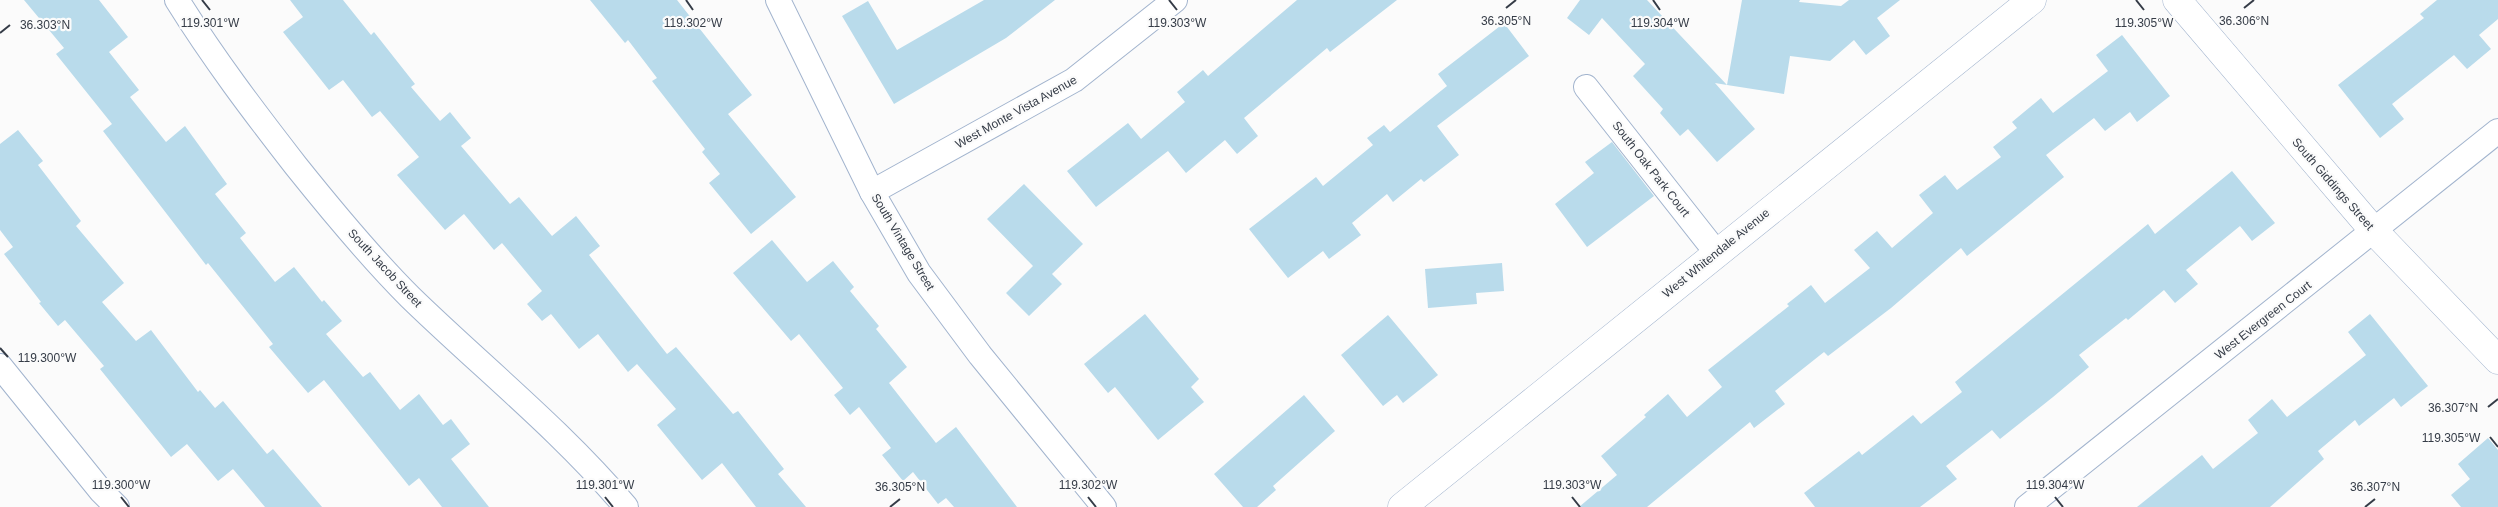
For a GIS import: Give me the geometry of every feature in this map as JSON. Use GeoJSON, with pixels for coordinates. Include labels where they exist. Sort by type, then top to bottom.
{"type":"FeatureCollection","features":[{"type":"Feature","properties":{"kind":"street","name":"South Jacob Street"},"geometry":{"type":"LineString","coordinates":[[177,0],[211,54],[334,214],[408,295],[544,420],[602,479],[626,507]]}},
{"type":"Feature","properties":{"kind":"street","name":"South Vintage Street"},"geometry":{"type":"LineString","coordinates":[[778,0],[872,192],[918,274],[980,355],[1104,507]]}},
{"type":"Feature","properties":{"kind":"street","name":"West Monte Vista Avenue"},"geometry":{"type":"LineString","coordinates":[[872,192],[1074,80],[1175,0]]}},
{"type":"Feature","properties":{"kind":"street","name":"West Whitendale Avenue"},"geometry":{"type":"LineString","coordinates":[[1402,507],[1716,252],[2032,0]]}},
{"type":"Feature","properties":{"kind":"street","name":"South Giddings Street"},"geometry":{"type":"LineString","coordinates":[[2177,0],[2374,232],[2498,360]]}},
{"type":"Feature","properties":{"kind":"street","name":"South Oak Park Court"},"geometry":{"type":"LineString","coordinates":[[1586,87],[1716,252]]}},
{"type":"Feature","properties":{"kind":"street","name":"West Evergreen Court"},"geometry":{"type":"LineString","coordinates":[[2027,507],[2498,132]]}},
{"type":"Feature","properties":{"kind":"street"},"geometry":{"type":"LineString","coordinates":[[0,366],[95,484],[117,507]]}},
{"type":"Feature","properties":{"kind":"building"},"geometry":{"type":"Polygon","coordinates":[[[24,0],[99,0],[128,37],[109,52],[139,90],[130,97],[166,142],[185,126],[227,184],[215,194],[246,233],[240,238],[275,282],[294,267],[322,302],[324,300],[342,321],[326,334],[363,377],[370,372],[400,410],[419,394],[443,425],[451,419],[470,444],[451,459],[489,507],[442,507],[419,478],[409,486],[324,380],[308,393],[269,347],[273,344],[208,263],[206,265],[103,131],[112,124],[56,54],[64,48],[24,0]]]}},
{"type":"Feature","properties":{"kind":"building"},"geometry":{"type":"Polygon","coordinates":[[[290,0],[343,0],[371,35],[374,32],[415,84],[411,87],[440,121],[450,112],[471,138],[461,146],[510,204],[519,197],[552,236],[576,216],[600,246],[589,255],[667,354],[676,347],[733,414],[738,411],[784,469],[778,474],[806,507],[756,507],[722,463],[702,480],[657,425],[676,409],[637,364],[628,372],[598,334],[579,349],[551,314],[542,321],[527,304],[542,291],[502,243],[494,250],[464,214],[445,230],[397,175],[419,157],[380,111],[372,117],[343,80],[329,90],[283,32],[303,17],[290,0]]]}},
{"type":"Feature","properties":{"kind":"building"},"geometry":{"type":"Polygon","coordinates":[[[590,0],[677,0],[752,95],[728,114],[796,197],[751,234],[709,183],[720,174],[702,152],[705,149],[652,81],[657,78],[628,40],[625,43],[590,0]]]}},
{"type":"Feature","properties":{"kind":"building"},"geometry":{"type":"Polygon","coordinates":[[[984,0],[1055,0],[1006,38],[894,104],[842,16],[868,1],[897,50],[984,0]]]}},
{"type":"Feature","properties":{"kind":"building"},"geometry":{"type":"Polygon","coordinates":[[[1297,0],[1397,0],[1330,52],[1327,48],[1244,118],[1258,136],[1237,154],[1225,140],[1186,173],[1168,151],[1096,207],[1067,171],[1128,123],[1141,139],[1185,102],[1177,92],[1203,70],[1208,76],[1297,0]]]}},
{"type":"Feature","properties":{"kind":"building"},"geometry":{"type":"Polygon","coordinates":[[[1580,0],[1647,0],[1727,85],[1715,83],[1755,129],[1717,162],[1688,129],[1680,136],[1660,113],[1663,109],[1633,76],[1645,64],[1602,18],[1589,35],[1567,18],[1580,0]]]}},
{"type":"Feature","properties":{"kind":"building"},"geometry":{"type":"Polygon","coordinates":[[[1742,0],[1800,0],[1799,2],[1841,6],[1849,0],[1900,0],[1877,18],[1890,36],[1866,55],[1854,40],[1830,61],[1790,56],[1784,94],[1727,85],[1742,0]]]}},
{"type":"Feature","properties":{"kind":"building"},"geometry":{"type":"Polygon","coordinates":[[[2437,0],[2498,0],[2498,19],[2479,35],[2491,49],[2467,69],[2454,55],[2392,104],[2404,119],[2380,138],[2338,85],[2424,18],[2420,14],[2437,0]]]}},
{"type":"Feature","properties":{"kind":"building"},"geometry":{"type":"Polygon","coordinates":[[[1504,23],[1529,56],[1437,126],[1459,155],[1424,182],[1421,179],[1393,202],[1387,194],[1352,223],[1361,235],[1329,259],[1323,251],[1288,278],[1249,229],[1316,177],[1323,186],[1373,145],[1367,138],[1384,125],[1390,132],[1447,86],[1438,74],[1504,23]]]}},
{"type":"Feature","properties":{"kind":"building"},"geometry":{"type":"Polygon","coordinates":[[[2122,35],[2170,96],[2137,122],[2130,112],[2105,131],[2094,118],[2046,155],[2064,177],[1967,256],[1961,248],[1891,308],[1828,356],[1824,352],[1775,391],[1785,404],[1754,428],[1750,422],[1647,507],[1579,507],[1617,475],[1601,456],[1646,417],[1644,415],[1668,394],[1687,417],[1722,387],[1708,370],[1789,306],[1787,304],[1811,285],[1825,303],[1870,268],[1854,250],[1877,231],[1892,248],[1933,213],[1919,195],[1945,175],[1957,190],[2001,157],[1993,147],[2017,128],[2012,122],[2041,98],[2053,113],[2108,71],[2096,55],[2122,35]]]}},
{"type":"Feature","properties":{"kind":"building"},"geometry":{"type":"Polygon","coordinates":[[[18,130],[43,161],[38,165],[81,221],[76,226],[124,283],[102,302],[136,341],[151,330],[198,392],[200,390],[215,408],[223,401],[267,454],[273,449],[322,507],[265,507],[233,469],[218,481],[187,444],[171,457],[100,369],[104,366],[65,320],[58,326],[39,303],[41,302],[4,254],[13,247],[0,230],[0,144],[18,130]]]}},
{"type":"Feature","properties":{"kind":"building"},"geometry":{"type":"Polygon","coordinates":[[[1612,142],[1654,196],[1587,247],[1555,204],[1594,173],[1585,162],[1612,142]]]}},
{"type":"Feature","properties":{"kind":"building"},"geometry":{"type":"Polygon","coordinates":[[[2232,171],[2275,223],[2252,241],[2240,226],[2186,270],[2198,284],[2175,303],[2164,290],[2128,320],[2126,318],[2079,355],[2089,367],[2000,439],[1992,430],[1946,466],[1957,479],[1920,507],[1815,507],[1804,493],[1859,451],[1862,455],[1913,415],[1921,424],[1962,392],[1955,382],[2148,224],[2155,234],[2232,171]]]}},
{"type":"Feature","properties":{"kind":"building"},"geometry":{"type":"Polygon","coordinates":[[[1024,184],[1083,244],[1052,274],[1062,284],[1029,316],[1006,293],[1033,266],[987,219],[1024,184]]]}},
{"type":"Feature","properties":{"kind":"building"},"geometry":{"type":"Polygon","coordinates":[[[772,240],[807,282],[833,261],[854,287],[850,291],[879,326],[876,329],[907,367],[889,383],[936,443],[956,427],[1017,507],[954,507],[946,498],[938,504],[913,472],[903,481],[882,455],[891,448],[859,407],[850,415],[834,395],[843,388],[799,334],[791,341],[733,273],[772,240]]]}},
{"type":"Feature","properties":{"kind":"building"},"geometry":{"type":"Polygon","coordinates":[[[1502,263],[1504,291],[1476,293],[1477,304],[1428,308],[1425,269],[1502,263]]]}},
{"type":"Feature","properties":{"kind":"building"},"geometry":{"type":"Polygon","coordinates":[[[1145,314],[1199,379],[1191,387],[1204,402],[1158,440],[1115,387],[1108,393],[1084,364],[1145,314]]]}},
{"type":"Feature","properties":{"kind":"building"},"geometry":{"type":"Polygon","coordinates":[[[2370,314],[2428,386],[2401,407],[2394,398],[2359,426],[2355,420],[2318,451],[2324,459],[2270,507],[2137,507],[2202,455],[2213,469],[2258,433],[2248,420],[2272,399],[2287,417],[2366,355],[2348,332],[2370,314]]]}},
{"type":"Feature","properties":{"kind":"building"},"geometry":{"type":"Polygon","coordinates":[[[1388,315],[1438,375],[1403,403],[1397,395],[1383,406],[1341,355],[1388,315]]]}},
{"type":"Feature","properties":{"kind":"building"},"geometry":{"type":"Polygon","coordinates":[[[1304,395],[1335,431],[1273,486],[1276,490],[1257,507],[1243,507],[1214,474],[1304,395]]]}},
{"type":"Feature","properties":{"kind":"building"},"geometry":{"type":"Polygon","coordinates":[[[2488,438],[2498,450],[2498,507],[2461,507],[2451,495],[2470,479],[2458,464],[2488,438]]]}}]}
